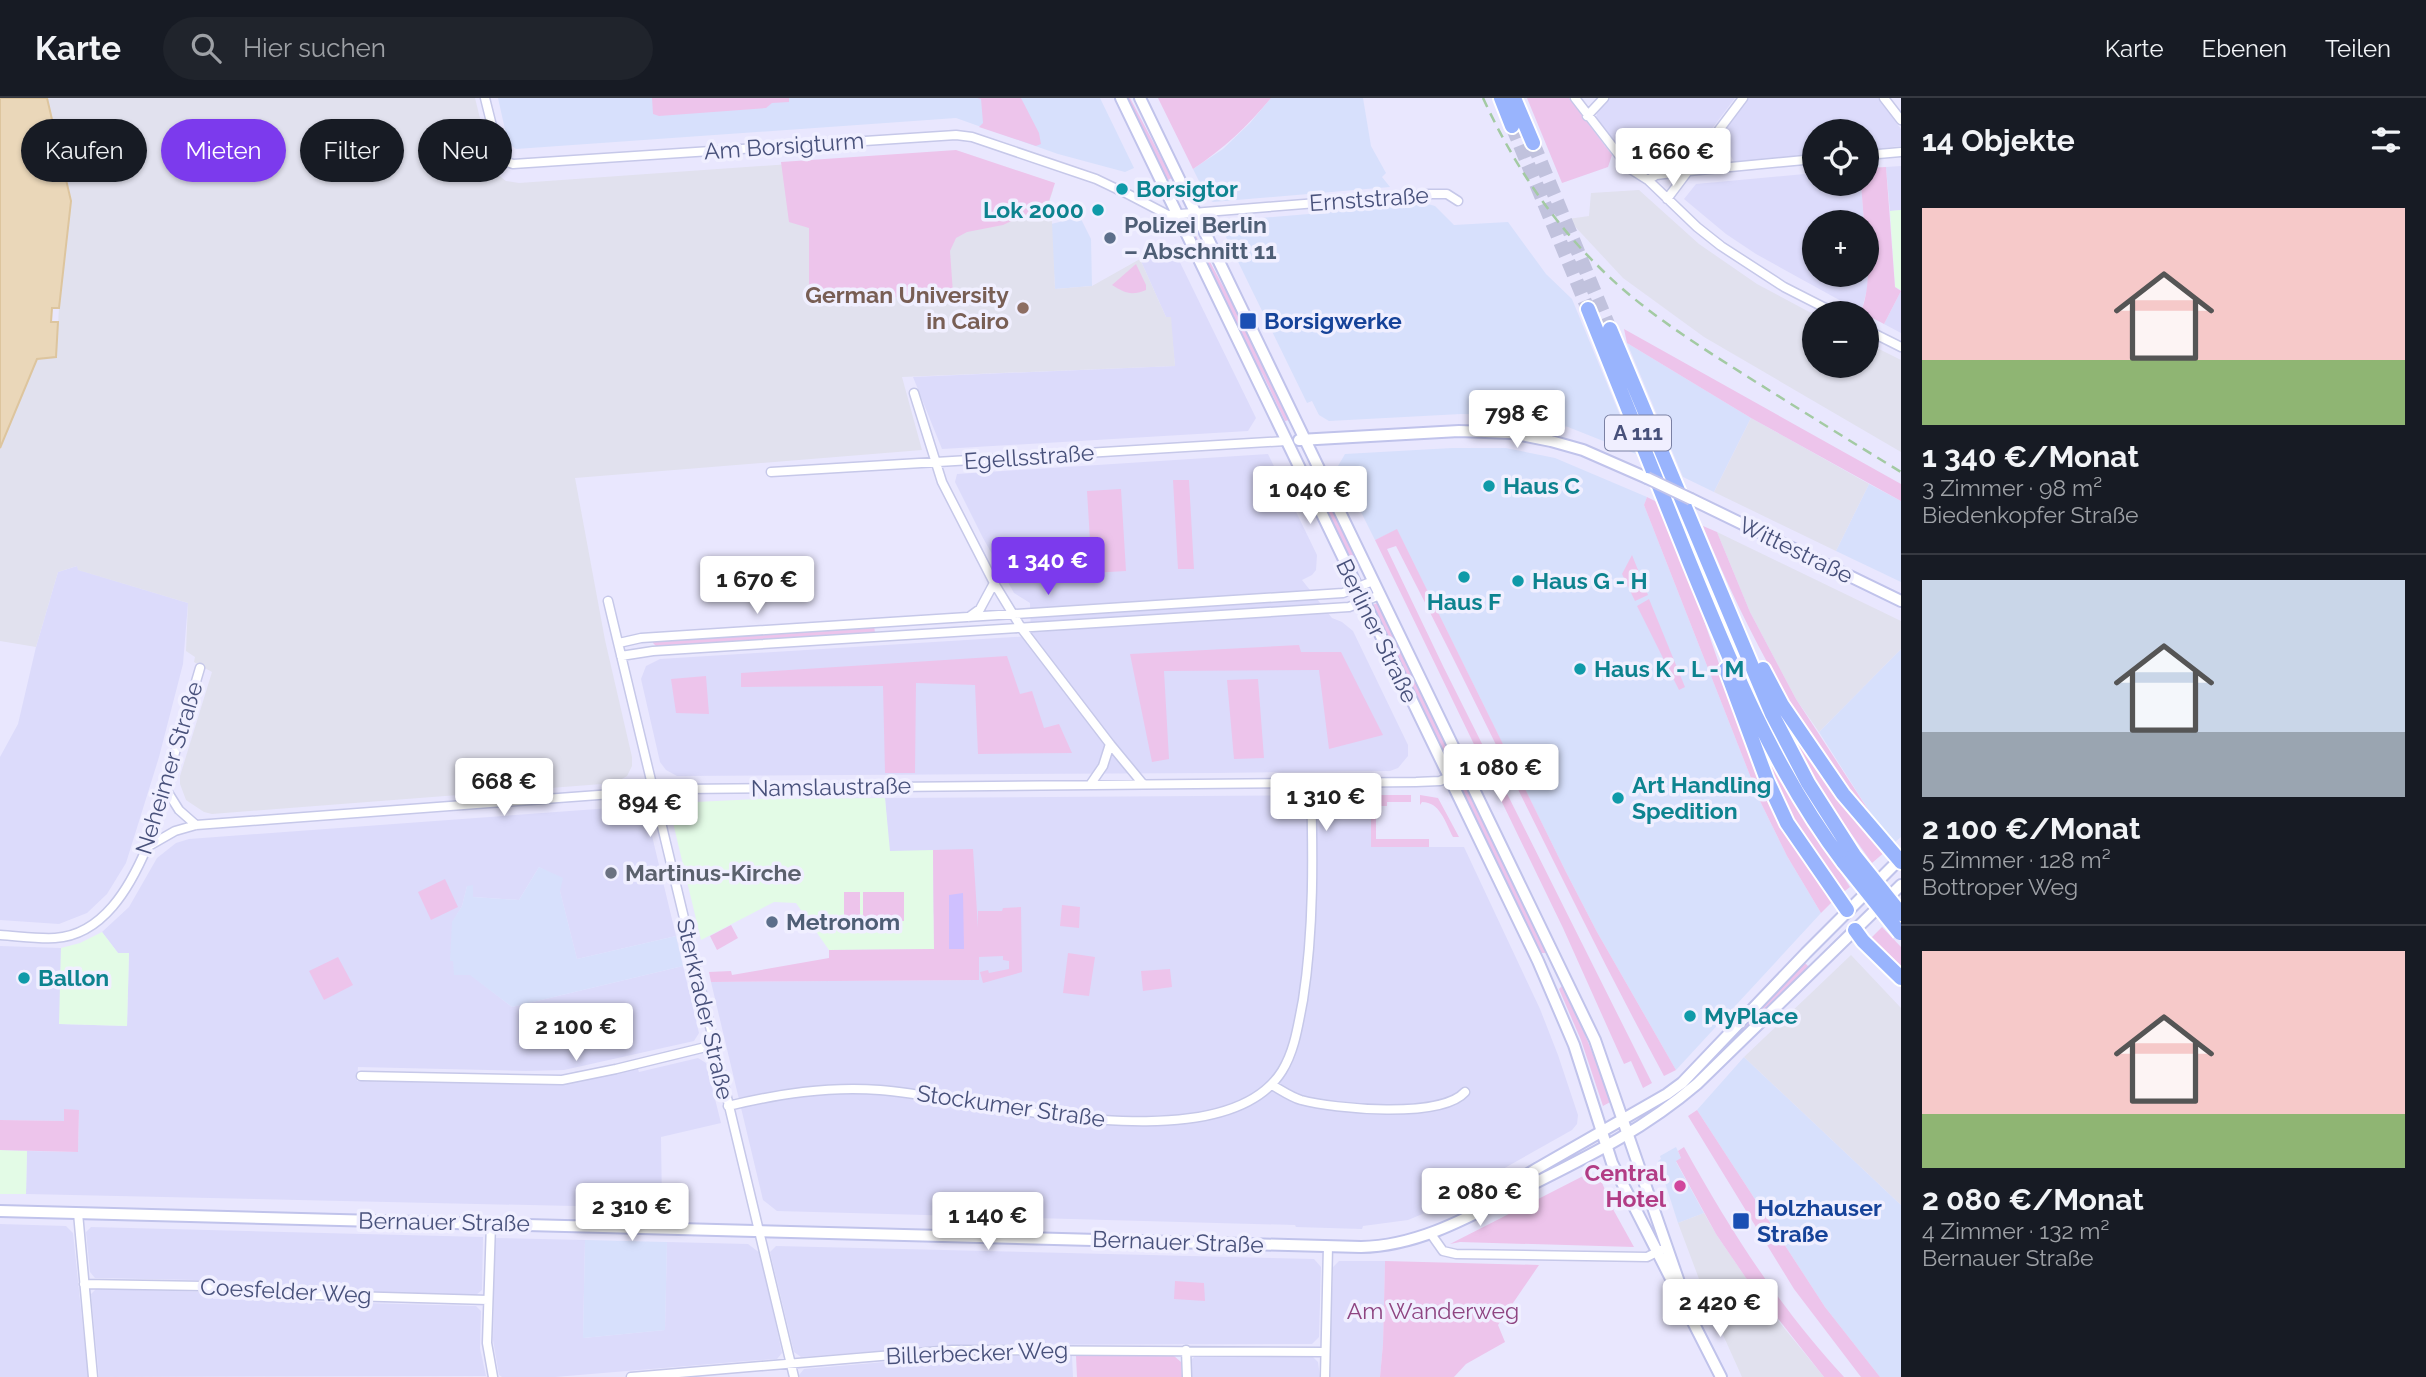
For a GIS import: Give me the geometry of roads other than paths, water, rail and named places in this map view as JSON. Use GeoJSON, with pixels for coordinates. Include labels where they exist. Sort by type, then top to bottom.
{"type":"FeatureCollection","features":[{"type":"Feature","properties":{"kind":"highway"},"geometry":{"type":"LineString","coordinates":[[1500,98],[1512,126]]}},
{"type":"Feature","properties":{"kind":"highway"},"geometry":{"type":"LineString","coordinates":[[1514,98],[1532,143]]}},
{"type":"Feature","properties":{"kind":"highway","name":"A 111"},"geometry":{"type":"LineString","coordinates":[[1588,309],[1725,648],[1797,794],[1822,835],[1849,859],[1901,914]]}},
{"type":"Feature","properties":{"kind":"highway","name":"A 111"},"geometry":{"type":"LineString","coordinates":[[1610,329],[1789,749],[1834,826],[1849,859],[1901,933]]}},
{"type":"Feature","properties":{"kind":"highway"},"geometry":{"type":"LineString","coordinates":[[1744,642],[1752,651],[1782,705],[1843,794],[1900,860]]}},
{"type":"Feature","properties":{"kind":"highway"},"geometry":{"type":"LineString","coordinates":[[1725,648],[1723,663],[1767,780],[1787,823],[1847,911]]}},
{"type":"Feature","properties":{"kind":"highway"},"geometry":{"type":"LineString","coordinates":[[1855,930],[1901,978]]}},
{"type":"Feature","properties":{"kind":"main road","name":"Berliner Straße"},"geometry":{"type":"LineString","coordinates":[[1121,98],[1550,988],[1574,1045],[1612,1163],[1662,1250]]}},
{"type":"Feature","properties":{"kind":"main road","name":"Berliner Straße"},"geometry":{"type":"LineString","coordinates":[[1139,98],[1595,1040],[1630,1135],[1662,1250]]}},
{"type":"Feature","properties":{"kind":"main road","name":"Wittestraße"},"geometry":{"type":"LineString","coordinates":[[1304,440],[1459,431],[1511,433],[1551,440],[1583,450],[1647,478],[1901,601]]}},
{"type":"Feature","properties":{"kind":"main road"},"geometry":{"type":"LineString","coordinates":[[1286,441],[1304,440]]}},
{"type":"Feature","properties":{"kind":"main road"},"geometry":{"type":"LineString","coordinates":[[1624,1119],[1667,1094],[1689,1077],[1847,911],[1900,860]]}},
{"type":"Feature","properties":{"kind":"main road"},"geometry":{"type":"LineString","coordinates":[[1630,1135],[1697,1084],[1901,886]]}},
{"type":"Feature","properties":{"kind":"main road"},"geometry":{"type":"LineString","coordinates":[[1847,911],[1855,930]]}},
{"type":"Feature","properties":{"kind":"main road","name":"Bernauer Straße"},"geometry":{"type":"LineString","coordinates":[[1434,1232],[1624,1119]]}},
{"type":"Feature","properties":{"kind":"main road","name":"Bernauer Straße"},"geometry":{"type":"LineString","coordinates":[[0,1211],[1370,1247],[1394,1244],[1434,1232],[1630,1135]]}},
{"type":"Feature","properties":{"kind":"main road"},"geometry":{"type":"LineString","coordinates":[[1662,1250],[1721,1377]]}},
{"type":"Feature","properties":{"kind":"street","name":"Am Borsigturm"},"geometry":{"type":"LineString","coordinates":[[485,98],[499,154],[504,161],[513,164],[956,135],[983,141],[1107,183],[1168,215],[1194,212]]}},
{"type":"Feature","properties":{"kind":"street"},"geometry":{"type":"LineString","coordinates":[[1574,98],[1629,168],[1648,180],[1721,246],[1784,288],[1811,301]]}},
{"type":"Feature","properties":{"kind":"street"},"geometry":{"type":"LineString","coordinates":[[1587,117],[1604,98]]}},
{"type":"Feature","properties":{"kind":"street"},"geometry":{"type":"LineString","coordinates":[[1667,199],[1743,98]]}},
{"type":"Feature","properties":{"kind":"street"},"geometry":{"type":"LineString","coordinates":[[1884,98],[1901,120]]}},
{"type":"Feature","properties":{"kind":"street"},"geometry":{"type":"LineString","coordinates":[[1879,154],[1901,152]]}},
{"type":"Feature","properties":{"kind":"street"},"geometry":{"type":"LineString","coordinates":[[1648,180],[1656,175],[1802,160]]}},
{"type":"Feature","properties":{"kind":"street","name":"Ernststraße"},"geometry":{"type":"LineString","coordinates":[[1194,212],[1429,194],[1447,194],[1458,201]]}},
{"type":"Feature","properties":{"kind":"street"},"geometry":{"type":"LineString","coordinates":[[1879,336],[1901,347]]}},
{"type":"Feature","properties":{"kind":"street"},"geometry":{"type":"LineString","coordinates":[[914,393],[935,462],[959,519],[994,583],[1022,629],[1143,784]]}},
{"type":"Feature","properties":{"kind":"street","name":"Egellsstraße"},"geometry":{"type":"LineString","coordinates":[[771,472],[1286,441]]}},
{"type":"Feature","properties":{"kind":"street"},"geometry":{"type":"LineString","coordinates":[[618,643],[641,638],[1343,593],[1373,581]]}},
{"type":"Feature","properties":{"kind":"street"},"geometry":{"type":"LineString","coordinates":[[969,617],[980,609],[994,583]]}},
{"type":"Feature","properties":{"kind":"street"},"geometry":{"type":"LineString","coordinates":[[621,656],[653,651],[1349,607],[1380,595]]}},
{"type":"Feature","properties":{"kind":"street","name":"Sterkrader Straße"},"geometry":{"type":"LineString","coordinates":[[608,600],[794,1377]]}},
{"type":"Feature","properties":{"kind":"street"},"geometry":{"type":"LineString","coordinates":[[969,617],[970,632]]}},
{"type":"Feature","properties":{"kind":"street","name":"Neheimer Straße"},"geometry":{"type":"LineString","coordinates":[[0,934],[55,938],[72,934],[97,922],[117,901],[136,872],[147,847],[200,668]]}},
{"type":"Feature","properties":{"kind":"street"},"geometry":{"type":"LineString","coordinates":[[1090,785],[1103,766],[1110,744]]}},
{"type":"Feature","properties":{"kind":"street","name":"Namslaustraße"},"geometry":{"type":"LineString","coordinates":[[147,847],[175,831],[196,825],[679,789],[1416,782],[1440,781],[1466,769]]}},
{"type":"Feature","properties":{"kind":"street","name":"Stockumer Straße"},"geometry":{"type":"LineString","coordinates":[[728,1106],[788,1093],[877,1089],[925,1094],[1042,1115],[1121,1121],[1184,1118],[1228,1111],[1249,1102],[1272,1085],[1293,1049],[1306,976],[1312,905],[1311,783]]}},
{"type":"Feature","properties":{"kind":"street"},"geometry":{"type":"LineString","coordinates":[[164,786],[179,810],[196,825]]}},
{"type":"Feature","properties":{"kind":"street"},"geometry":{"type":"LineString","coordinates":[[361,1076],[562,1080],[714,1045]]}},
{"type":"Feature","properties":{"kind":"street"},"geometry":{"type":"LineString","coordinates":[[1272,1085],[1300,1100],[1365,1109],[1404,1109],[1439,1105],[1458,1099],[1465,1092]]}},
{"type":"Feature","properties":{"kind":"street"},"geometry":{"type":"LineString","coordinates":[[78,1213],[93,1377]]}},
{"type":"Feature","properties":{"kind":"street"},"geometry":{"type":"LineString","coordinates":[[491,1224],[487,1343],[493,1377]]}},
{"type":"Feature","properties":{"kind":"street"},"geometry":{"type":"LineString","coordinates":[[1434,1232],[1443,1251],[1456,1254],[1647,1257],[1662,1250]]}},
{"type":"Feature","properties":{"kind":"street"},"geometry":{"type":"LineString","coordinates":[[1325,1377],[1328,1246]]}},
{"type":"Feature","properties":{"kind":"street","name":"Coesfelder Weg"},"geometry":{"type":"LineString","coordinates":[[84,1284],[204,1286],[246,1293],[488,1300]]}},
{"type":"Feature","properties":{"kind":"street","name":"Billerbecker Weg"},"geometry":{"type":"LineString","coordinates":[[631,1377],[688,1375],[953,1350],[1325,1352]]}},
{"type":"Feature","properties":{"kind":"street"},"geometry":{"type":"LineString","coordinates":[[1186,1350],[1187,1377]]}},
{"type":"Feature","properties":{"kind":"tunnel"},"geometry":{"type":"LineString","coordinates":[[1512,126],[1588,309]]}},
{"type":"Feature","properties":{"kind":"tunnel"},"geometry":{"type":"LineString","coordinates":[[1533,143],[1610,329]]}},
{"type":"Feature","properties":{"kind":"railway"},"geometry":{"type":"LineString","coordinates":[[1483,98],[1506,144],[1548,209],[1616,283],[1690,339],[1901,472]]}},
{"type":"Feature","properties":{"kind":"place","name":"Borsigtor"},"geometry":{"type":"Point","coordinates":[1122,189]}},
{"type":"Feature","properties":{"kind":"place","name":"Lok 2000"},"geometry":{"type":"Point","coordinates":[1098,210]}},
{"type":"Feature","properties":{"kind":"place","name":"Polizei Berlin – Abschnitt 11"},"geometry":{"type":"Point","coordinates":[1110,238]}},
{"type":"Feature","properties":{"kind":"place","name":"German University in Cairo"},"geometry":{"type":"Point","coordinates":[1023,308]}},
{"type":"Feature","properties":{"kind":"place","name":"Borsigwerke"},"geometry":{"type":"Point","coordinates":[1248,321]}},
{"type":"Feature","properties":{"kind":"place","name":"Haus C"},"geometry":{"type":"Point","coordinates":[1489,486]}},
{"type":"Feature","properties":{"kind":"place","name":"Haus F"},"geometry":{"type":"Point","coordinates":[1464,577]}},
{"type":"Feature","properties":{"kind":"place","name":"Haus G - H"},"geometry":{"type":"Point","coordinates":[1518,581]}},
{"type":"Feature","properties":{"kind":"place","name":"Haus K - L - M"},"geometry":{"type":"Point","coordinates":[1580,669]}},
{"type":"Feature","properties":{"kind":"place","name":"Art Handling Spedition"},"geometry":{"type":"Point","coordinates":[1618,798]}},
{"type":"Feature","properties":{"kind":"place","name":"Martinus-Kirche"},"geometry":{"type":"Point","coordinates":[611,873]}},
{"type":"Feature","properties":{"kind":"place","name":"Metronom"},"geometry":{"type":"Point","coordinates":[772,922]}},
{"type":"Feature","properties":{"kind":"place","name":"Ballon"},"geometry":{"type":"Point","coordinates":[24,978]}},
{"type":"Feature","properties":{"kind":"place","name":"MyPlace"},"geometry":{"type":"Point","coordinates":[1690,1016]}},
{"type":"Feature","properties":{"kind":"place","name":"Central Hotel"},"geometry":{"type":"Point","coordinates":[1680,1186]}},
{"type":"Feature","properties":{"kind":"place","name":"Holzhauser Straße"},"geometry":{"type":"Point","coordinates":[1741,1221]}},
{"type":"Feature","properties":{"kind":"park label","name":"Am Wanderweg"},"geometry":{"type":"Point","coordinates":[1433,1311]}}]}
